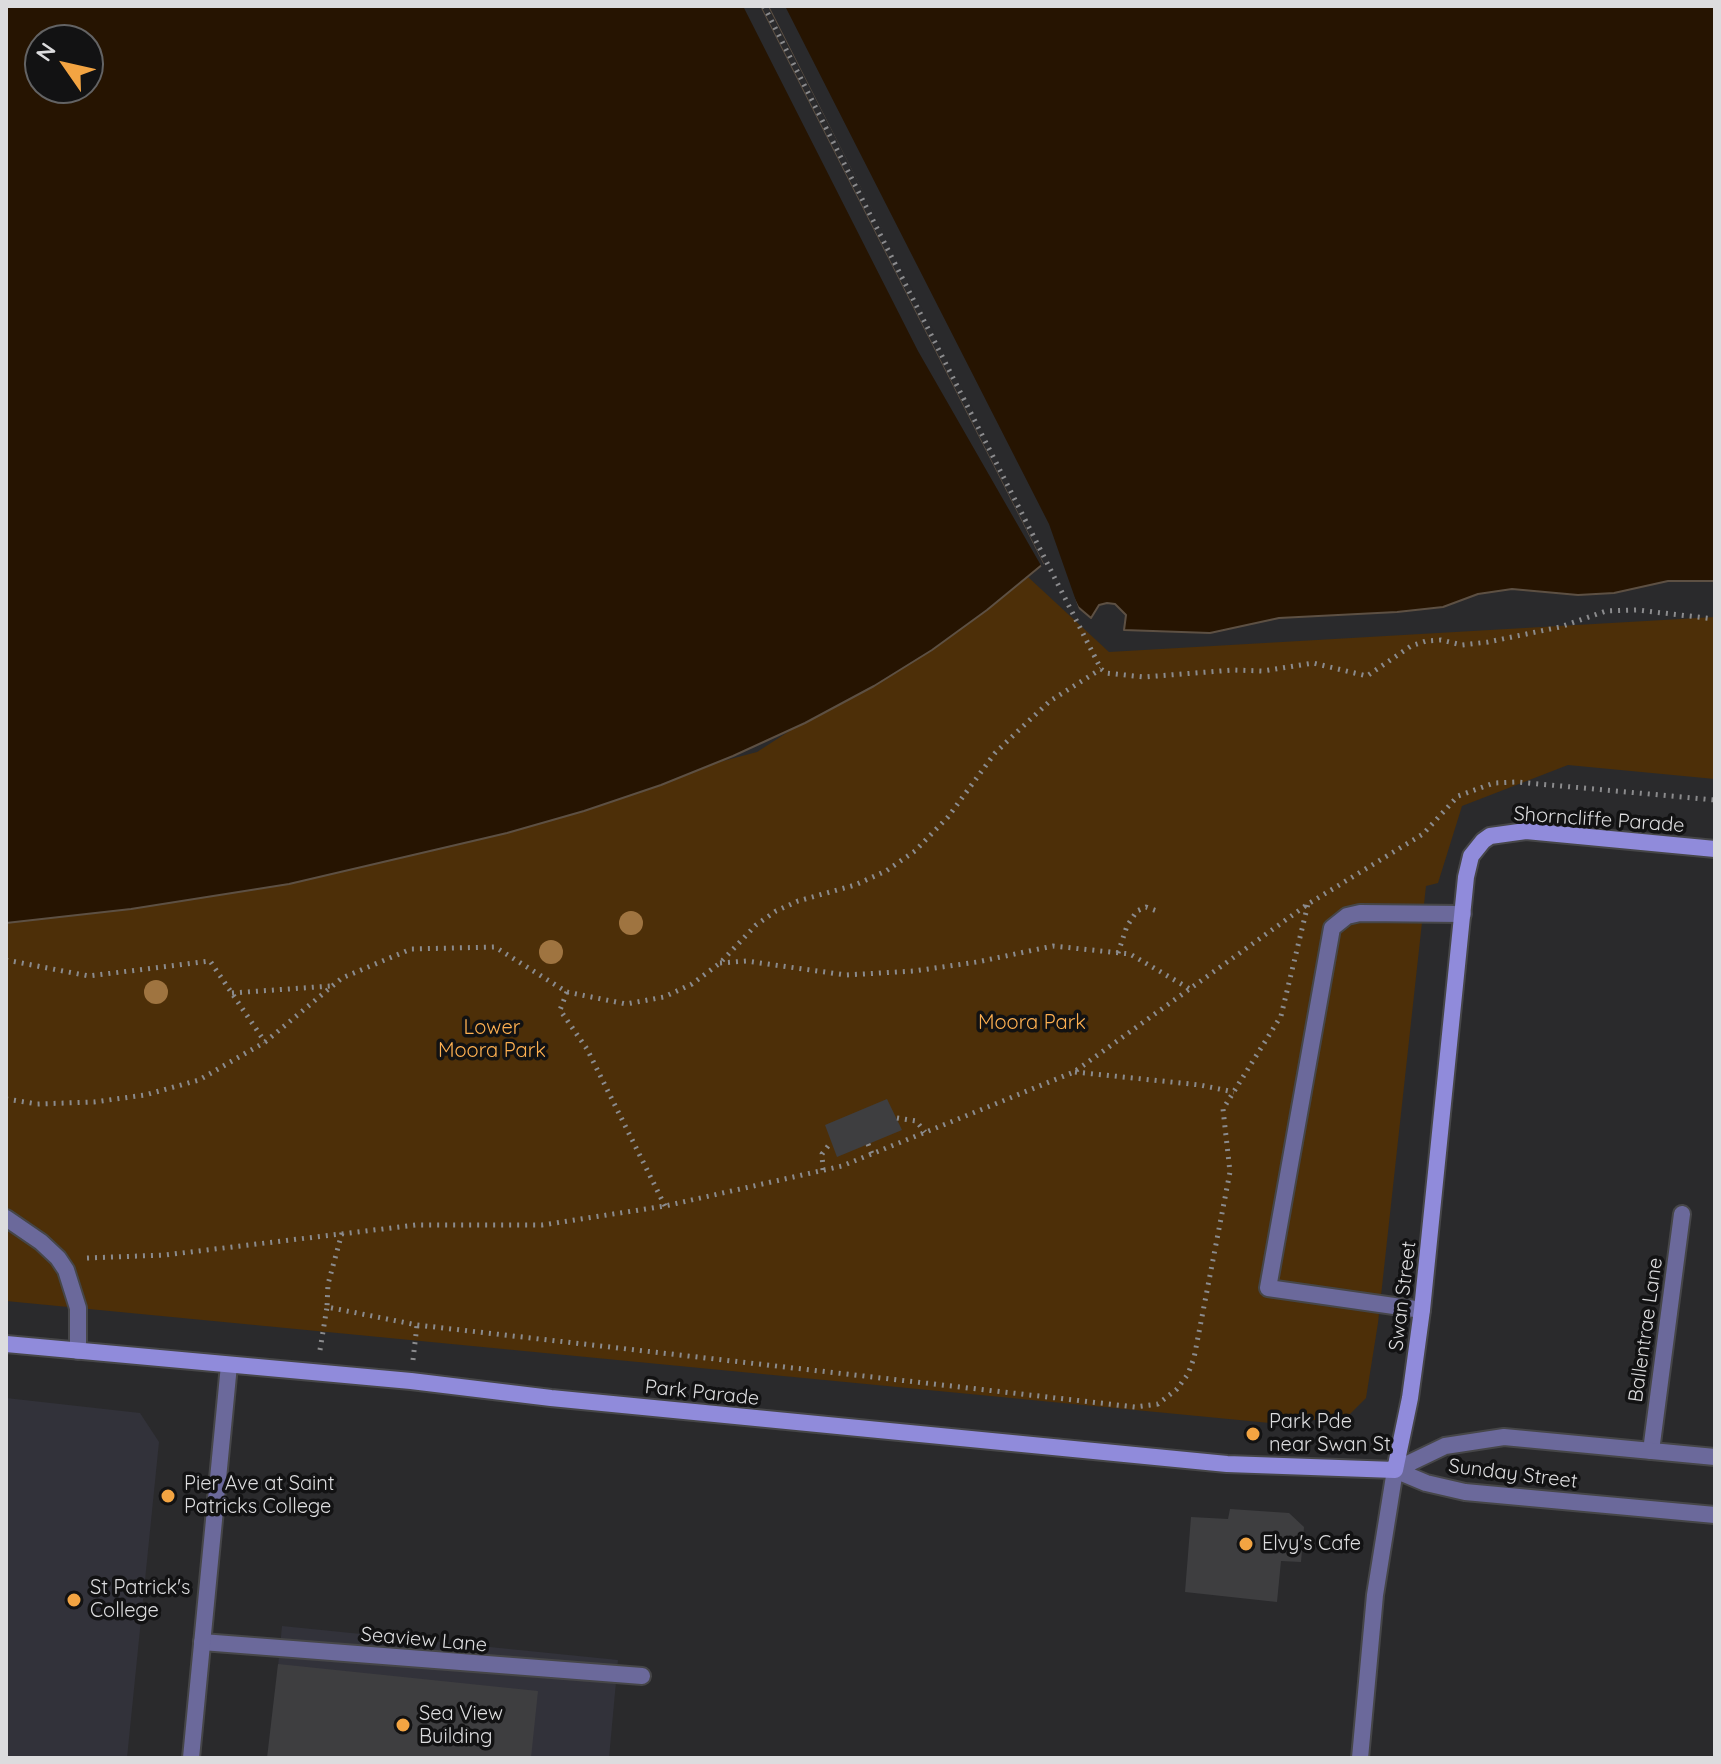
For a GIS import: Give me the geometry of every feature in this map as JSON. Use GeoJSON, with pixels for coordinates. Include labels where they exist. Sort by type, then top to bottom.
{"type":"FeatureCollection","features":[{"type":"Feature","properties":{"kind":"street","name":"Shorncliffe Parade"},"geometry":{"type":"LineString","coordinates":[[1483,841],[1499,833],[1526,831],[1715,849]]}},
{"type":"Feature","properties":{"kind":"street","name":"Swan Street"},"geometry":{"type":"LineString","coordinates":[[1360,1758],[1374,1607],[1422,1310],[1469,865],[1471,856],[1483,841]]}},
{"type":"Feature","properties":{"kind":"street"},"geometry":{"type":"LineString","coordinates":[[1422,1310],[1268,1288],[1332,928],[1347,916],[1360,913],[1463,914]]}},
{"type":"Feature","properties":{"kind":"street","name":"Ballentrae Lane"},"geometry":{"type":"LineString","coordinates":[[1651,1451],[1682,1214]]}},
{"type":"Feature","properties":{"kind":"street"},"geometry":{"type":"LineString","coordinates":[[6,1218],[58,1258],[74,1290],[78,1308],[78,1351]]}},
{"type":"Feature","properties":{"kind":"street","name":"Park Parade"},"geometry":{"type":"LineString","coordinates":[[6,1344],[411,1381],[551,1398],[1211,1463],[1395,1470]]}},
{"type":"Feature","properties":{"kind":"street"},"geometry":{"type":"LineString","coordinates":[[191,1758],[229,1365]]}},
{"type":"Feature","properties":{"kind":"street","name":"Sunday Street"},"geometry":{"type":"LineString","coordinates":[[1395,1470],[1445,1446],[1504,1437],[1715,1457]]}},
{"type":"Feature","properties":{"kind":"street","name":"Sunday Street"},"geometry":{"type":"LineString","coordinates":[[1395,1470],[1426,1483],[1465,1492],[1715,1515]]}},
{"type":"Feature","properties":{"kind":"street","name":"Seaview Lane"},"geometry":{"type":"LineString","coordinates":[[202,1642],[642,1676]]}},
{"type":"Feature","properties":{"kind":"path"},"geometry":{"type":"LineString","coordinates":[[764,6],[1101,669],[1117,675],[1144,677],[1233,670],[1263,671],[1313,663],[1367,676],[1411,646],[1426,641],[1441,640],[1462,645],[1488,642],[1560,627],[1606,611],[1637,610],[1715,619]]}},
{"type":"Feature","properties":{"kind":"path"},"geometry":{"type":"LineString","coordinates":[[6,1099],[37,1104],[94,1102],[145,1095],[199,1080],[265,1042],[342,978],[411,949],[495,947],[567,992],[626,1004],[664,997],[692,984],[720,963],[756,925],[776,911],[798,901],[855,885],[886,871],[915,851],[948,817],[995,753],[1050,701],[1101,669]]}},
{"type":"Feature","properties":{"kind":"path"},"geometry":{"type":"LineString","coordinates":[[58,1258],[165,1255],[416,1225],[542,1225],[665,1206],[842,1166],[1074,1072],[1308,904],[1281,1016],[1223,1109],[1230,1172],[1194,1358],[1188,1374],[1177,1389],[1158,1404],[1135,1407],[417,1325],[327,1307]]}},
{"type":"Feature","properties":{"kind":"path"},"geometry":{"type":"LineString","coordinates":[[1118,953],[1127,926],[1137,911],[1146,907],[1157,911]]}},
{"type":"Feature","properties":{"kind":"path"},"geometry":{"type":"LineString","coordinates":[[720,963],[746,961],[846,975],[946,966],[1053,946],[1130,954],[1190,989]]}},
{"type":"Feature","properties":{"kind":"path"},"geometry":{"type":"LineString","coordinates":[[6,960],[89,976],[210,961],[265,1042]]}},
{"type":"Feature","properties":{"kind":"path"},"geometry":{"type":"LineString","coordinates":[[232,993],[332,986]]}},
{"type":"Feature","properties":{"kind":"path"},"geometry":{"type":"LineString","coordinates":[[567,992],[560,1010],[587,1049],[665,1206]]}},
{"type":"Feature","properties":{"kind":"path"},"geometry":{"type":"LineString","coordinates":[[1074,1072],[1200,1085],[1234,1092]]}},
{"type":"Feature","properties":{"kind":"path"},"geometry":{"type":"LineString","coordinates":[[897,1118],[916,1121],[925,1132]]}},
{"type":"Feature","properties":{"kind":"path"},"geometry":{"type":"LineString","coordinates":[[823,1170],[822,1154],[831,1142]]}},
{"type":"Feature","properties":{"kind":"path"},"geometry":{"type":"LineString","coordinates":[[868,1144],[872,1154]]}},
{"type":"Feature","properties":{"kind":"path"},"geometry":{"type":"LineString","coordinates":[[316,1374],[328,1284],[342,1233]]}},
{"type":"Feature","properties":{"kind":"path"},"geometry":{"type":"LineString","coordinates":[[414,1353],[417,1325]]}},
{"type":"Feature","properties":{"kind":"shaded area"},"geometry":{"type":"Polygon","coordinates":[[[6,6],[760,6],[1043,564],[932,650],[874,686],[805,723],[661,785],[507,833],[289,884],[131,909],[6,923],[6,6]]]}},
{"type":"Feature","properties":{"kind":"shaded area"},"geometry":{"type":"Polygon","coordinates":[[[769,6],[1715,6],[1715,581],[1668,581],[1614,593],[1578,595],[1512,589],[1478,594],[1443,607],[1279,618],[1210,633],[1124,630],[1126,615],[1115,604],[1099,605],[1091,618],[1078,607],[769,6]]]}},
{"type":"Feature","properties":{"kind":"shaded area","name":"St Patrick's College"},"geometry":{"type":"Polygon","coordinates":[[[6,1398],[140,1413],[159,1442],[127,1758],[6,1758],[6,1398]]]}},
{"type":"Feature","properties":{"kind":"shaded area"},"geometry":{"type":"Polygon","coordinates":[[[282,1626],[618,1660],[609,1758],[269,1758],[282,1626]]]}},
{"type":"Feature","properties":{"kind":"green space","name":"Moora Park"},"geometry":{"type":"Polygon","coordinates":[[[1028,577],[1109,652],[1715,617],[1715,779],[1568,765],[1462,806],[1438,883],[1426,886],[1378,1323],[1366,1398],[1350,1414],[1329,1419],[1270,1423],[6,1301],[6,902],[391,849],[757,752],[1028,577]]]}},
{"type":"Feature","properties":{"kind":"pier"},"geometry":{"type":"Polygon","coordinates":[[[743,6],[760,6],[1045,567],[1043,569],[918,351],[743,6]]]}},
{"type":"Feature","properties":{"kind":"pier"},"geometry":{"type":"Polygon","coordinates":[[[769,6],[785,6],[1049,524],[1081,615],[1075,610],[769,6]]]}},
{"type":"Feature","properties":{"kind":"building"},"geometry":{"type":"Polygon","coordinates":[[[887,1099],[902,1130],[837,1157],[825,1125],[887,1099]]]}},
{"type":"Feature","properties":{"kind":"building","name":"Elvy's Cafe"},"geometry":{"type":"Polygon","coordinates":[[[1230,1509],[1289,1513],[1304,1527],[1301,1562],[1281,1561],[1277,1602],[1185,1592],[1191,1517],[1228,1519],[1230,1509]]]}},
{"type":"Feature","properties":{"kind":"building","name":"Sea View Building"},"geometry":{"type":"Polygon","coordinates":[[[278,1664],[538,1691],[531,1758],[267,1758],[278,1664]]]}},
{"type":"Feature","properties":{"kind":"place","name":"Park Pde near Swan St"},"geometry":{"type":"Point","coordinates":[1253,1434]}},
{"type":"Feature","properties":{"kind":"place","name":"Pier Ave at Saint Patricks College"},"geometry":{"type":"Point","coordinates":[168,1496]}},
{"type":"Feature","properties":{"kind":"place","name":"Elvy's Cafe"},"geometry":{"type":"Point","coordinates":[1246,1544]}},
{"type":"Feature","properties":{"kind":"place","name":"St Patrick's College"},"geometry":{"type":"Point","coordinates":[74,1600]}},
{"type":"Feature","properties":{"kind":"place","name":"Sea View Building"},"geometry":{"type":"Point","coordinates":[403,1725]}},
{"type":"Feature","properties":{"kind":"park label","name":"Lower Moora Park"},"geometry":{"type":"Point","coordinates":[492,1040]}}]}
